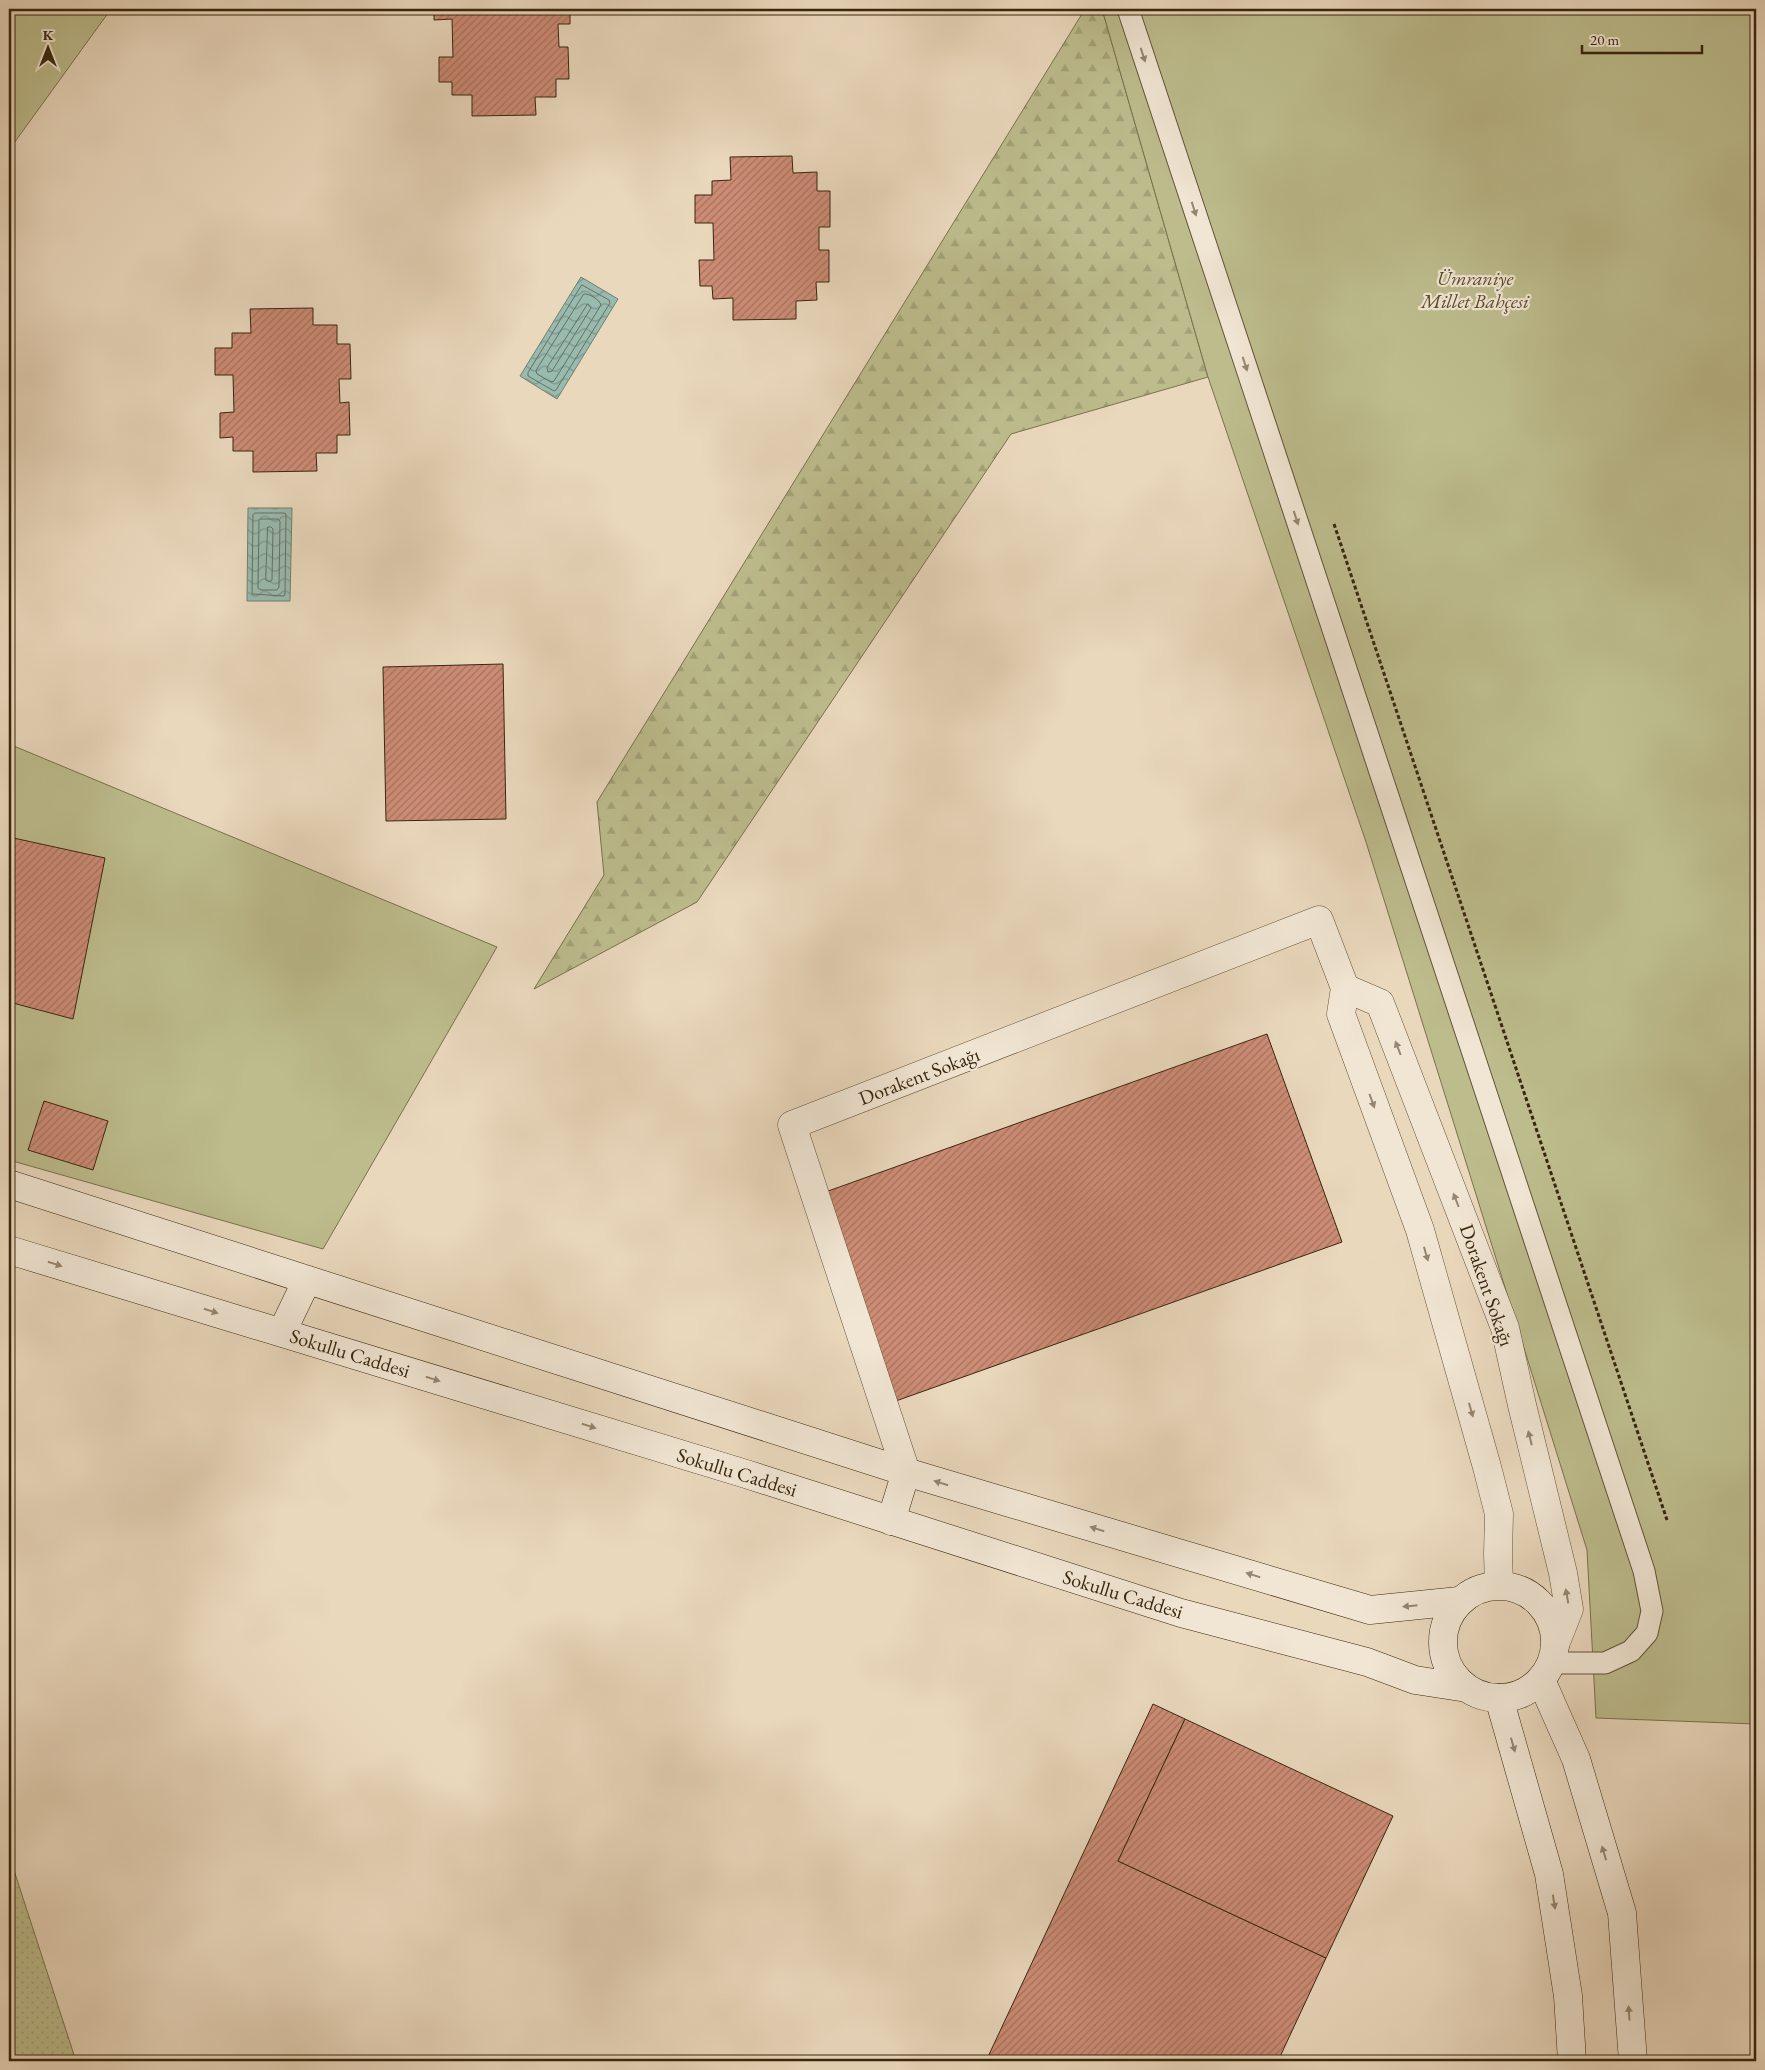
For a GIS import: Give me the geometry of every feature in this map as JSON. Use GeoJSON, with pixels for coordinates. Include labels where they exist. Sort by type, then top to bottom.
{"type":"FeatureCollection","features":[{"type":"Feature","properties":{"kind":"street","name":"Dorakent Sokağı"},"geometry":{"type":"LineString","coordinates":[[906,1472],[792,1125],[1319,920],[1345,988],[1341,1014],[1420,1230],[1499,1514],[1499,1585]]}},
{"type":"Feature","properties":{"kind":"street","name":"Dorakent Sokağı"},"geometry":{"type":"LineString","coordinates":[[1345,988],[1380,1003],[1505,1328],[1563,1573],[1569,1609],[1549,1662]]}},
{"type":"Feature","properties":{"kind":"street","name":"Sokullu Caddesi"},"geometry":{"type":"LineString","coordinates":[[9,1184],[906,1472],[1370,1610],[1459,1601]]}},
{"type":"Feature","properties":{"kind":"street","name":"Sokullu Caddesi"},"geometry":{"type":"LineString","coordinates":[[9,1250],[737,1471],[1180,1613],[1367,1662],[1415,1680],[1467,1688]]}},
{"type":"Feature","properties":{"kind":"street"},"geometry":{"type":"LineString","coordinates":[[282,1332],[307,1280]]}},
{"type":"Feature","properties":{"kind":"street"},"geometry":{"type":"LineString","coordinates":[[891,1520],[906,1472]]}},
{"type":"Feature","properties":{"kind":"street","name":"Sokullu Caddesi"},"geometry":{"type":"LineString","coordinates":[[1499,1585],[1519,1588],[1540,1601],[1552,1621],[1549,1662],[1523,1693],[1499,1698],[1483,1696],[1459,1682],[1447,1665],[1442,1642],[1447,1619],[1459,1601],[1478,1589],[1499,1585]]}},
{"type":"Feature","properties":{"kind":"street"},"geometry":{"type":"LineString","coordinates":[[1549,1662],[1622,1913],[1633,2061]]}},
{"type":"Feature","properties":{"kind":"street"},"geometry":{"type":"LineString","coordinates":[[1499,1698],[1549,1874],[1568,1996],[1572,2061]]}},
{"type":"Feature","properties":{"kind":"lane"},"geometry":{"type":"LineString","coordinates":[[1128,9],[1644,1571],[1652,1611],[1647,1633],[1631,1651],[1605,1663],[1549,1662]]}},
{"type":"Feature","properties":{"kind":"path"},"geometry":{"type":"LineString","coordinates":[[1332,518],[1667,1520]]}},
{"type":"Feature","properties":{"kind":"green space"},"geometry":{"type":"Polygon","coordinates":[[[9,9],[111,9],[9,150],[9,9]]]}},
{"type":"Feature","properties":{"kind":"green space"},"geometry":{"type":"Polygon","coordinates":[[[1085,9],[1102,9],[1208,377],[1011,434],[697,902],[534,989],[604,875],[597,802],[1085,9]]]}},
{"type":"Feature","properties":{"kind":"green space","name":"Ümraniye Millet Bahçesi"},"geometry":{"type":"Polygon","coordinates":[[[1102,9],[1756,9],[1756,1724],[1596,1718],[1587,1550],[1366,842],[1208,377],[1102,9]]]}},
{"type":"Feature","properties":{"kind":"green space"},"geometry":{"type":"Polygon","coordinates":[[[9,744],[497,947],[323,1249],[9,1160],[9,744]]]}},
{"type":"Feature","properties":{"kind":"green space"},"geometry":{"type":"Polygon","coordinates":[[[9,1855],[76,2061],[9,2061],[9,1855]]]}},
{"type":"Feature","properties":{"kind":"water"},"geometry":{"type":"Polygon","coordinates":[[[581,277],[618,299],[557,399],[520,376],[581,277]]]}},
{"type":"Feature","properties":{"kind":"water"},"geometry":{"type":"Polygon","coordinates":[[[248,508],[292,508],[290,601],[247,601],[248,508]]]}},
{"type":"Feature","properties":{"kind":"building"},"geometry":{"type":"Polygon","coordinates":[[[434,9],[570,9],[570,24],[558,24],[559,47],[568,47],[569,79],[556,79],[556,97],[535,97],[536,115],[472,116],[472,95],[452,95],[452,82],[439,82],[439,57],[453,57],[452,19],[434,20],[434,9]]]}},
{"type":"Feature","properties":{"kind":"building"},"geometry":{"type":"Polygon","coordinates":[[[792,156],[793,173],[817,172],[817,191],[830,191],[830,227],[819,227],[819,250],[829,250],[829,282],[816,282],[817,300],[796,301],[796,319],[733,320],[733,298],[713,299],[712,286],[700,286],[699,260],[714,260],[713,223],[695,223],[695,195],[712,195],[712,181],[731,180],[730,157],[792,156]]]}},
{"type":"Feature","properties":{"kind":"building"},"geometry":{"type":"Polygon","coordinates":[[[313,308],[313,325],[337,325],[337,344],[350,344],[351,379],[339,379],[340,403],[349,402],[350,435],[337,435],[337,453],[316,453],[317,471],[253,472],[253,451],[233,451],[233,437],[220,438],[220,413],[234,412],[233,375],[215,375],[215,348],[232,348],[232,333],[251,333],[250,309],[313,308]]]}},
{"type":"Feature","properties":{"kind":"building"},"geometry":{"type":"Polygon","coordinates":[[[503,664],[506,819],[386,821],[383,667],[503,664]]]}},
{"type":"Feature","properties":{"kind":"building"},"geometry":{"type":"Polygon","coordinates":[[[9,837],[105,858],[73,1019],[9,1002],[9,837]]]}},
{"type":"Feature","properties":{"kind":"building"},"geometry":{"type":"Polygon","coordinates":[[[1267,1034],[1342,1242],[893,1402],[817,1195],[1267,1034]]]}},
{"type":"Feature","properties":{"kind":"building"},"geometry":{"type":"Polygon","coordinates":[[[44,1101],[108,1121],[93,1170],[28,1150],[44,1101]]]}},
{"type":"Feature","properties":{"kind":"building"},"geometry":{"type":"Polygon","coordinates":[[[1153,1704],[1185,1719],[1118,1861],[1326,1958],[1278,2061],[986,2061],[1153,1704]]]}},
{"type":"Feature","properties":{"kind":"building"},"geometry":{"type":"Polygon","coordinates":[[[1185,1719],[1393,1816],[1326,1958],[1118,1861],[1185,1719]]]}}]}
